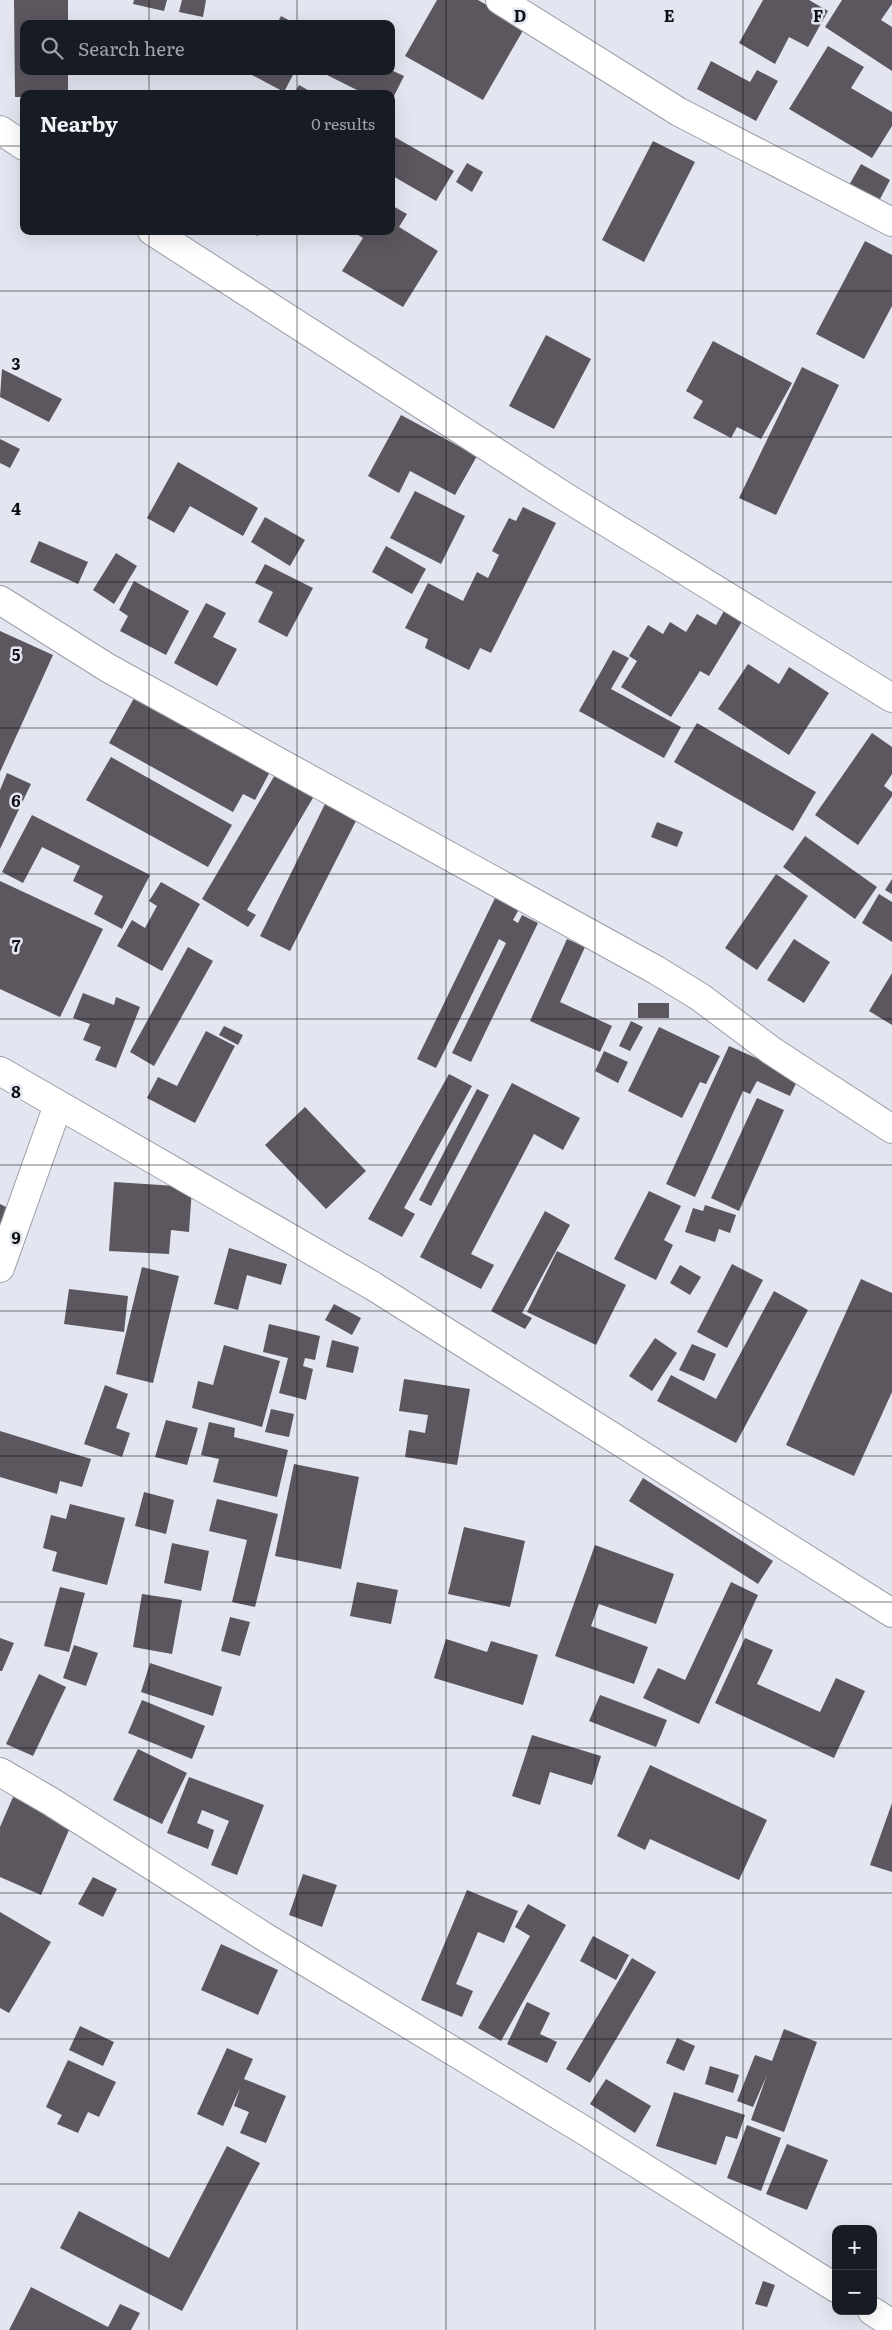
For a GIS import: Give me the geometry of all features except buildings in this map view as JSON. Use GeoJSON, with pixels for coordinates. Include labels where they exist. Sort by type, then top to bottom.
{"type":"FeatureCollection","features":[{"type":"Feature","properties":{"kind":"street"},"geometry":{"type":"LineString","coordinates":[[500,0],[679,112],[892,222]]}},
{"type":"Feature","properties":{"kind":"street"},"geometry":{"type":"LineString","coordinates":[[0,130],[20,143]]}},
{"type":"Feature","properties":{"kind":"street"},"geometry":{"type":"LineString","coordinates":[[158,235],[567,498],[892,698]]}},
{"type":"Feature","properties":{"kind":"street"},"geometry":{"type":"LineString","coordinates":[[0,600],[108,668],[663,975],[700,997],[772,1051],[892,1128]]}},
{"type":"Feature","properties":{"kind":"street"},"geometry":{"type":"LineString","coordinates":[[0,1071],[373,1286],[892,1614]]}},
{"type":"Feature","properties":{"kind":"street"},"geometry":{"type":"LineString","coordinates":[[0,1268],[58,1105]]}},
{"type":"Feature","properties":{"kind":"street"},"geometry":{"type":"LineString","coordinates":[[0,1772],[50,1800],[276,1944],[585,2131],[832,2285]]}},
{"type":"Feature","properties":{"kind":"street"},"geometry":{"type":"LineString","coordinates":[[877,2314],[892,2324]]}}]}
